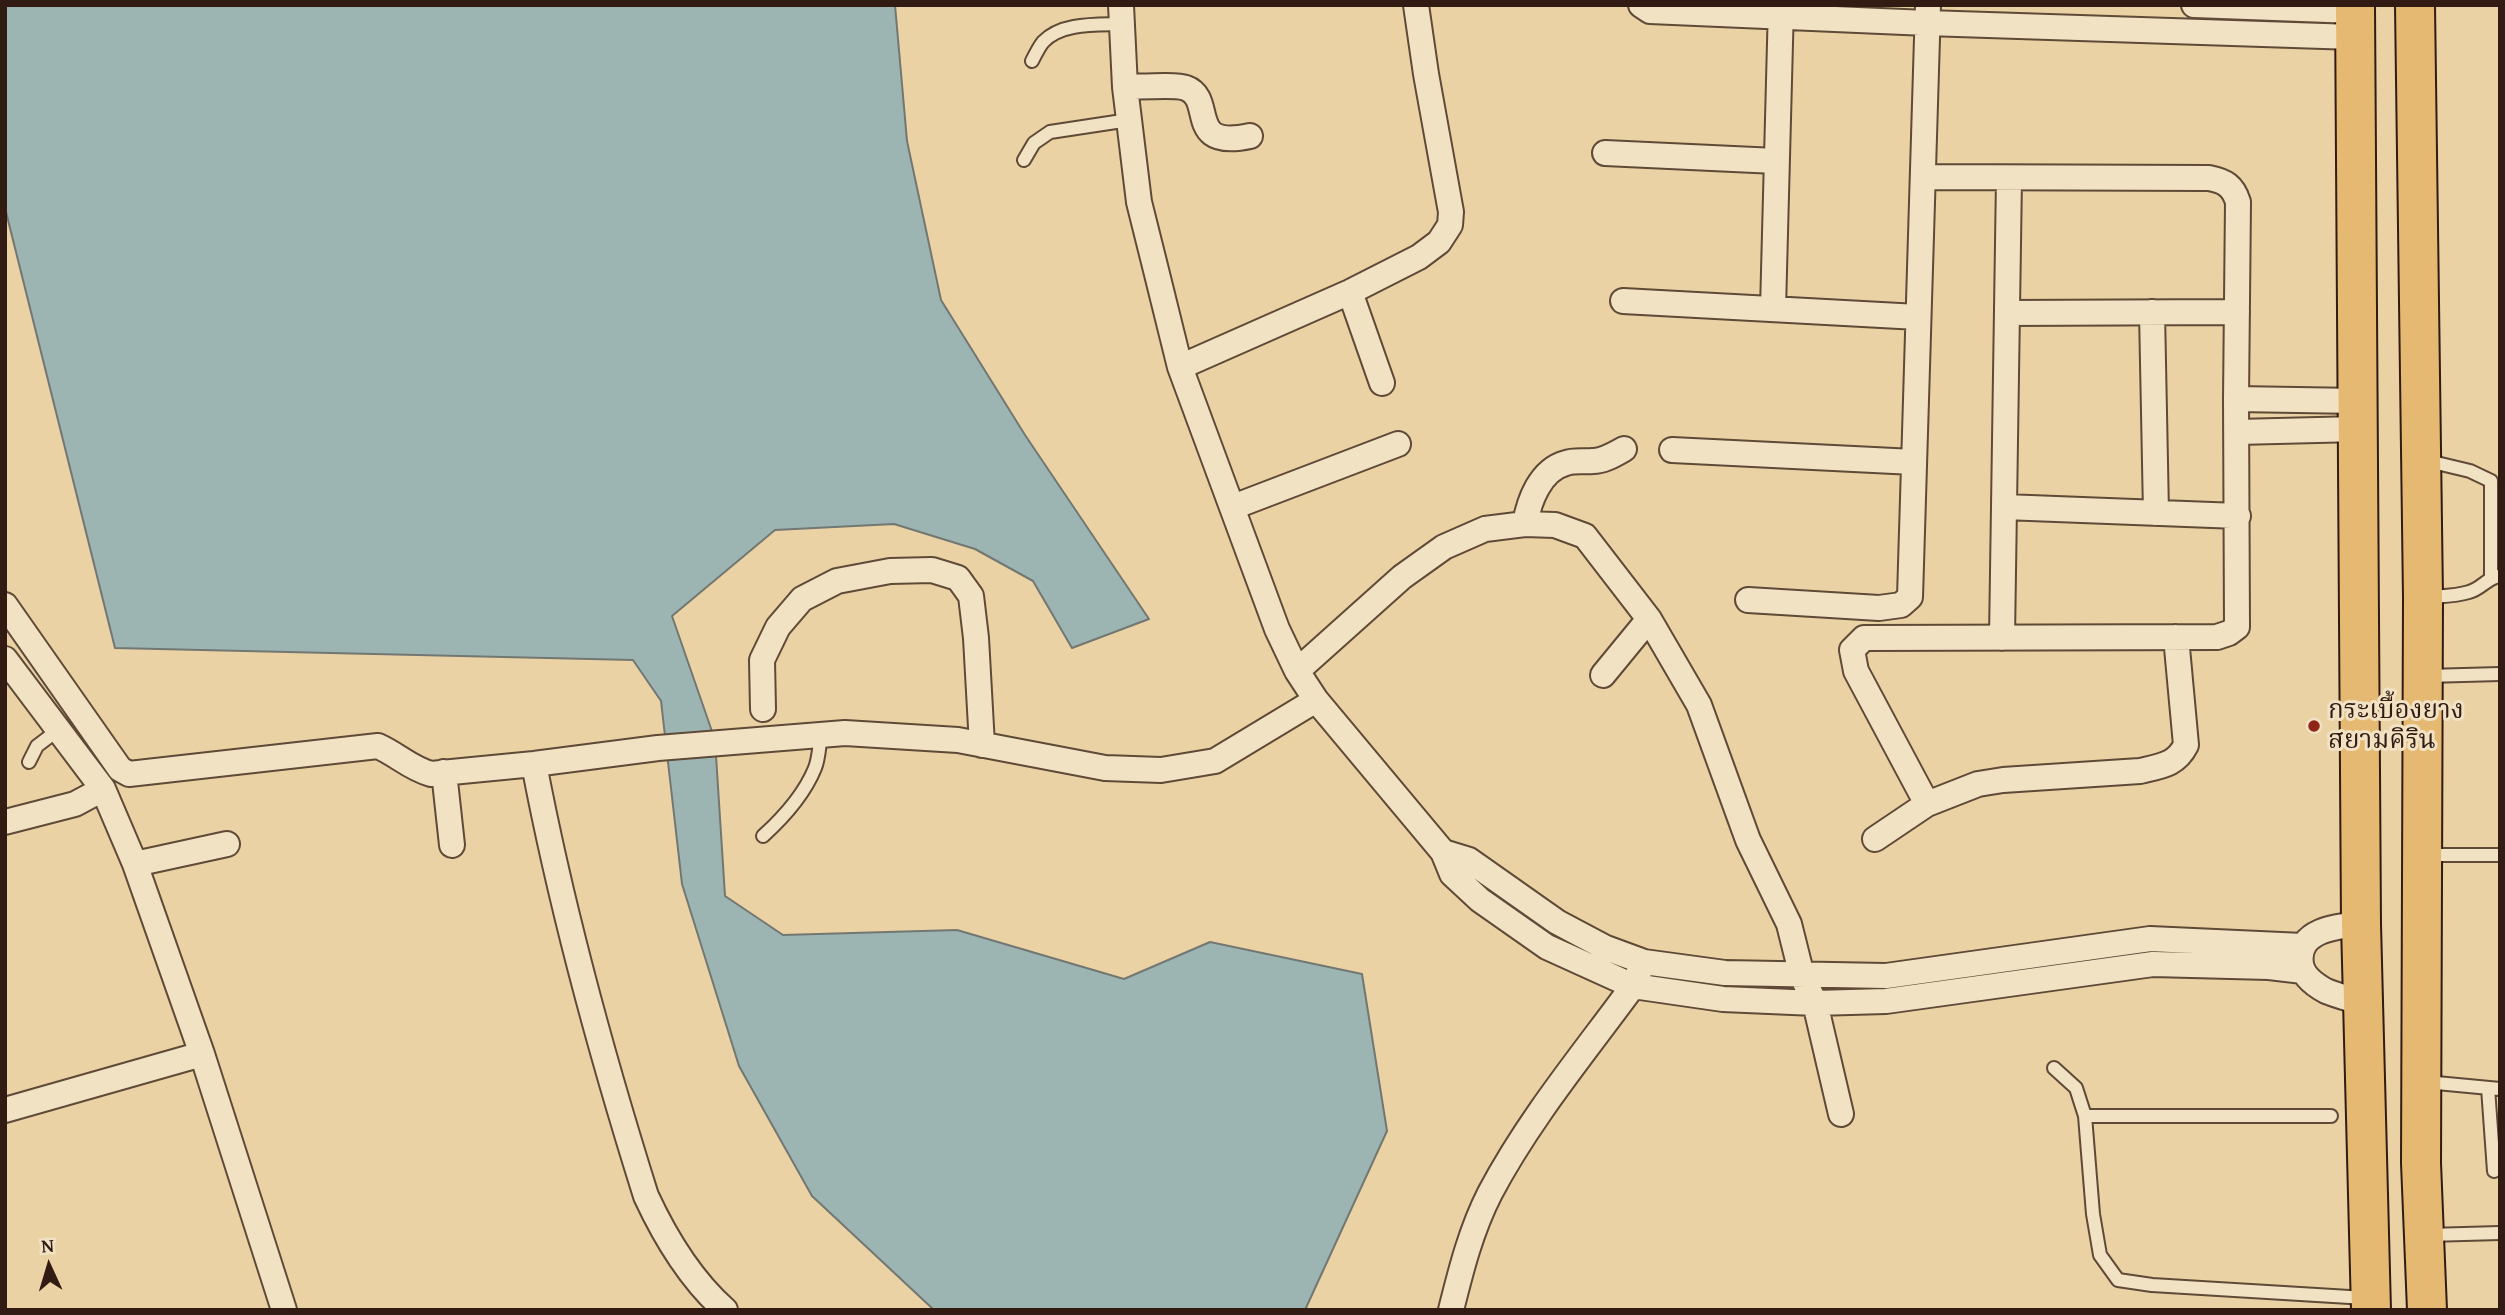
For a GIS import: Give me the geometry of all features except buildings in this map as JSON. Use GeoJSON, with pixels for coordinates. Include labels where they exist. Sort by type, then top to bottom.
{"type":"FeatureCollection","features":[{"type":"Feature","properties":{"kind":"main road"},"geometry":{"type":"LineString","coordinates":[[2415,5],[2423,598],[2421,1163],[2427,1310]]}},
{"type":"Feature","properties":{"kind":"main road"},"geometry":{"type":"LineString","coordinates":[[2355,18],[2361,924],[2370,1304]]}},
{"type":"Feature","properties":{"kind":"street"},"geometry":{"type":"LineString","coordinates":[[1180,367],[1350,292],[1419,257],[1438,242],[1450,225],[1451,212],[1416,5]]}},
{"type":"Feature","properties":{"kind":"street"},"geometry":{"type":"LineString","coordinates":[[1641,5],[1650,12],[1780,10],[2355,18]]}},
{"type":"Feature","properties":{"kind":"street"},"geometry":{"type":"LineString","coordinates":[[2194,5],[2355,18]]}},
{"type":"Feature","properties":{"kind":"street"},"geometry":{"type":"LineString","coordinates":[[1773,309],[1780,10]]}},
{"type":"Feature","properties":{"kind":"street"},"geometry":{"type":"LineString","coordinates":[[1748,600],[1880,608],[1902,605],[1910,597],[1928,14]]}},
{"type":"Feature","properties":{"kind":"street"},"geometry":{"type":"LineString","coordinates":[[1122,15],[1125,87],[1139,202],[1180,367],[1277,629],[1297,671],[1316,700],[1443,852],[1451,874],[1480,900],[1547,947],[1633,986],[1723,999],[1815,1003],[1886,1001],[2153,964],[2269,967],[2303,971],[2326,991],[2363,1003]]}},
{"type":"Feature","properties":{"kind":"street"},"geometry":{"type":"LineString","coordinates":[[1125,87],[1186,88],[1197,97],[1204,121],[1217,138],[1233,140],[1250,136]]}},
{"type":"Feature","properties":{"kind":"street"},"geometry":{"type":"LineString","coordinates":[[1605,153],[1776,160]]}},
{"type":"Feature","properties":{"kind":"street"},"geometry":{"type":"LineString","coordinates":[[1923,177],[2209,178],[2221,180],[2232,187],[2238,202],[2237,627],[2229,634],[2217,637],[1864,638],[1852,650],[1856,671],[1927,804]]}},
{"type":"Feature","properties":{"kind":"street"},"geometry":{"type":"LineString","coordinates":[[2003,638],[2009,178]]}},
{"type":"Feature","properties":{"kind":"street"},"geometry":{"type":"LineString","coordinates":[[1350,292],[1382,383]]}},
{"type":"Feature","properties":{"kind":"street"},"geometry":{"type":"LineString","coordinates":[[1623,300],[1918,317]]}},
{"type":"Feature","properties":{"kind":"street"},"geometry":{"type":"LineString","coordinates":[[2152,312],[2156,513]]}},
{"type":"Feature","properties":{"kind":"street"},"geometry":{"type":"LineString","coordinates":[[2007,313],[2237,312]]}},
{"type":"Feature","properties":{"kind":"street"},"geometry":{"type":"LineString","coordinates":[[2236,399],[2358,415]]}},
{"type":"Feature","properties":{"kind":"street"},"geometry":{"type":"LineString","coordinates":[[2237,432],[2358,415]]}},
{"type":"Feature","properties":{"kind":"street"},"geometry":{"type":"LineString","coordinates":[[1233,507],[1398,444]]}},
{"type":"Feature","properties":{"kind":"street"},"geometry":{"type":"LineString","coordinates":[[1525,524],[1528,505],[1538,485],[1554,468],[1567,462],[1596,461],[1624,449]]}},
{"type":"Feature","properties":{"kind":"street"},"geometry":{"type":"LineString","coordinates":[[1672,450],[1914,462]]}},
{"type":"Feature","properties":{"kind":"street"},"geometry":{"type":"LineString","coordinates":[[2004,507],[2238,516]]}},
{"type":"Feature","properties":{"kind":"street"},"geometry":{"type":"LineString","coordinates":[[1297,671],[1402,577],[1444,547],[1485,529],[1525,524],[1555,525],[1585,536],[1648,619],[1699,705],[1748,840],[1789,923],[1802,976],[1815,1003],[1841,1114]]}},
{"type":"Feature","properties":{"kind":"street"},"geometry":{"type":"LineString","coordinates":[[763,709],[762,660],[778,627],[802,599],[838,581],[890,571],[932,570],[958,578],[971,596],[982,745]]}},
{"type":"Feature","properties":{"kind":"street"},"geometry":{"type":"LineString","coordinates":[[5,604],[120,769],[129,774],[379,746],[396,754],[415,769],[431,774],[658,748],[858,734],[958,740],[1105,768],[1161,769],[1215,761],[1316,700]]}},
{"type":"Feature","properties":{"kind":"street"},"geometry":{"type":"LineString","coordinates":[[1603,675],[1648,619]]}},
{"type":"Feature","properties":{"kind":"street"},"geometry":{"type":"LineString","coordinates":[[1875,839],[1927,804],[1978,784],[2140,771],[2162,766],[2180,757],[2186,745],[2176,637]]}},
{"type":"Feature","properties":{"kind":"street"},"geometry":{"type":"LineString","coordinates":[[5,659],[103,789],[135,864],[202,1054],[284,1310]]}},
{"type":"Feature","properties":{"kind":"street"},"geometry":{"type":"LineString","coordinates":[[534,764],[553,863],[578,965],[646,1196],[658,1223],[697,1282],[725,1310]]}},
{"type":"Feature","properties":{"kind":"street"},"geometry":{"type":"LineString","coordinates":[[444,772],[452,845]]}},
{"type":"Feature","properties":{"kind":"street"},"geometry":{"type":"LineString","coordinates":[[5,822],[75,804],[103,789]]}},
{"type":"Feature","properties":{"kind":"street"},"geometry":{"type":"LineString","coordinates":[[135,864],[227,844]]}},
{"type":"Feature","properties":{"kind":"street"},"geometry":{"type":"LineString","coordinates":[[1443,852],[1469,860],[1557,922],[1606,948],[1644,962],[1725,973],[1886,976],[2150,939],[2303,946]]}},
{"type":"Feature","properties":{"kind":"street"},"geometry":{"type":"LineString","coordinates":[[2303,971],[2300,956],[2303,946],[2312,937],[2334,926],[2361,924]]}},
{"type":"Feature","properties":{"kind":"street"},"geometry":{"type":"LineString","coordinates":[[1451,1310],[1466,1251],[1489,1195],[1522,1138],[1633,986],[1644,962]]}},
{"type":"Feature","properties":{"kind":"street"},"geometry":{"type":"LineString","coordinates":[[5,1110],[202,1054]]}},
{"type":"Feature","properties":{"kind":"lane"},"geometry":{"type":"LineString","coordinates":[[1032,61],[1043,42],[1060,30],[1122,15]]}},
{"type":"Feature","properties":{"kind":"lane"},"geometry":{"type":"LineString","coordinates":[[1024,160],[1034,143],[1050,132],[1129,120]]}},
{"type":"Feature","properties":{"kind":"lane"},"geometry":{"type":"LineString","coordinates":[[2420,459],[2495,480],[2496,577],[2468,593],[2423,598]]}},
{"type":"Feature","properties":{"kind":"lane"},"geometry":{"type":"LineString","coordinates":[[2423,676],[2500,674]]}},
{"type":"Feature","properties":{"kind":"lane"},"geometry":{"type":"LineString","coordinates":[[29,762],[37,746],[58,730]]}},
{"type":"Feature","properties":{"kind":"lane"},"geometry":{"type":"LineString","coordinates":[[763,835],[783,818],[803,790],[815,767],[821,735]]}},
{"type":"Feature","properties":{"kind":"lane"},"geometry":{"type":"LineString","coordinates":[[2423,855],[2500,855]]}},
{"type":"Feature","properties":{"kind":"lane"},"geometry":{"type":"LineString","coordinates":[[2054,1068],[2076,1088],[2085,1116],[2093,1214],[2100,1255],[2118,1280],[2370,1304]]}},
{"type":"Feature","properties":{"kind":"lane"},"geometry":{"type":"LineString","coordinates":[[2422,1081],[2494,1089],[2494,1171]]}},
{"type":"Feature","properties":{"kind":"lane"},"geometry":{"type":"LineString","coordinates":[[2085,1116],[2331,1116]]}},
{"type":"Feature","properties":{"kind":"lane"},"geometry":{"type":"LineString","coordinates":[[2424,1235],[2500,1233]]}},
{"type":"Feature","properties":{"kind":"water"},"geometry":{"type":"Polygon","coordinates":[[[5,5],[895,5],[907,141],[941,300],[1025,435],[1149,619],[1072,648],[1033,581],[975,549],[894,524],[775,530],[672,616],[715,740],[725,896],[783,935],[957,930],[1124,979],[1210,942],[1362,974],[1387,1131],[1305,1310],[934,1310],[812,1196],[739,1066],[682,884],[661,701],[633,660],[115,648],[5,208],[5,5]]]}},
{"type":"Feature","properties":{"kind":"place","name":"กระเบื้องยาง สยามคิริน"},"geometry":{"type":"Point","coordinates":[2314,726]}}]}
